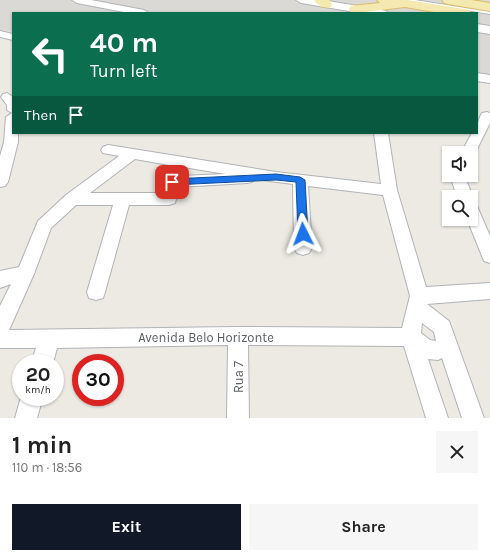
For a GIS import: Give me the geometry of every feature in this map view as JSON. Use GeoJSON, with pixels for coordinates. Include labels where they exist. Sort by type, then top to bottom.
{"type":"FeatureCollection","features":[{"type":"Feature","properties":{"kind":"main road"},"geometry":{"type":"LineString","coordinates":[[383,0],[421,3],[460,12]]}},
{"type":"Feature","properties":{"kind":"main road"},"geometry":{"type":"LineString","coordinates":[[446,0],[490,7]]}},
{"type":"Feature","properties":{"kind":"main road"},"geometry":{"type":"LineString","coordinates":[[356,9],[421,3]]}},
{"type":"Feature","properties":{"kind":"main road"},"geometry":{"type":"LineString","coordinates":[[478,15],[490,17]]}},
{"type":"Feature","properties":{"kind":"street"},"geometry":{"type":"LineString","coordinates":[[77,0],[126,12],[137,3]]}},
{"type":"Feature","properties":{"kind":"street"},"geometry":{"type":"LineString","coordinates":[[301,0],[323,2],[376,12]]}},
{"type":"Feature","properties":{"kind":"street"},"geometry":{"type":"LineString","coordinates":[[478,28],[490,30]]}},
{"type":"Feature","properties":{"kind":"street"},"geometry":{"type":"LineString","coordinates":[[0,34],[12,37]]}},
{"type":"Feature","properties":{"kind":"street"},"geometry":{"type":"LineString","coordinates":[[478,77],[490,79]]}},
{"type":"Feature","properties":{"kind":"street"},"geometry":{"type":"LineString","coordinates":[[478,131],[485,115]]}},
{"type":"Feature","properties":{"kind":"street"},"geometry":{"type":"LineString","coordinates":[[0,182],[11,142],[12,130]]}},
{"type":"Feature","properties":{"kind":"street"},"geometry":{"type":"LineString","coordinates":[[381,134],[389,190],[418,302],[445,336],[473,418]]}},
{"type":"Feature","properties":{"kind":"street"},"geometry":{"type":"LineString","coordinates":[[471,146],[476,134]]}},
{"type":"Feature","properties":{"kind":"street"},"geometry":{"type":"LineString","coordinates":[[108,150],[276,177],[389,190]]}},
{"type":"Feature","properties":{"kind":"street"},"geometry":{"type":"LineString","coordinates":[[0,327],[25,274],[44,225],[72,199],[132,154]]}},
{"type":"Feature","properties":{"kind":"street"},"geometry":{"type":"LineString","coordinates":[[72,199],[169,199],[177,160]]}},
{"type":"Feature","properties":{"kind":"street"},"geometry":{"type":"LineString","coordinates":[[172,182],[276,177]]}},
{"type":"Feature","properties":{"kind":"street"},"geometry":{"type":"LineString","coordinates":[[300,180],[303,248]]}},
{"type":"Feature","properties":{"kind":"street"},"geometry":{"type":"LineString","coordinates":[[96,292],[124,199]]}},
{"type":"Feature","properties":{"kind":"street"},"geometry":{"type":"LineString","coordinates":[[478,226],[490,256]]}},
{"type":"Feature","properties":{"kind":"street"},"geometry":{"type":"LineString","coordinates":[[0,280],[5,277],[25,274]]}},
{"type":"Feature","properties":{"kind":"street"},"geometry":{"type":"LineString","coordinates":[[418,302],[490,291]]}},
{"type":"Feature","properties":{"kind":"street"},"geometry":{"type":"LineString","coordinates":[[418,302],[412,322],[411,337],[437,418]]}},
{"type":"Feature","properties":{"kind":"street","name":"Avenida Belo Horizonte"},"geometry":{"type":"LineString","coordinates":[[0,339],[238,336],[411,337]]}},
{"type":"Feature","properties":{"kind":"street","name":"Rua 7"},"geometry":{"type":"LineString","coordinates":[[238,336],[238,418]]}},
{"type":"Feature","properties":{"kind":"street"},"geometry":{"type":"LineString","coordinates":[[411,337],[422,348],[431,350],[444,348],[445,336]]}},
{"type":"Feature","properties":{"kind":"street"},"geometry":{"type":"LineString","coordinates":[[45,354],[49,338]]}},
{"type":"Feature","properties":{"kind":"street"},"geometry":{"type":"LineString","coordinates":[[26,418],[29,406]]}},
{"type":"Feature","properties":{"kind":"lane"},"geometry":{"type":"LineString","coordinates":[[406,0],[490,12]]}},
{"type":"Feature","properties":{"kind":"lane"},"geometry":{"type":"LineString","coordinates":[[421,3],[490,12]]}},
{"type":"Feature","properties":{"kind":"shaded area"},"geometry":{"type":"Polygon","coordinates":[[[0,0],[490,0],[490,78],[478,76],[478,12],[12,12],[12,32],[0,30],[0,0]]]}},
{"type":"Feature","properties":{"kind":"route"},"geometry":{"type":"LineString","coordinates":[[172,182],[276,177],[300,180],[303,234]]}}]}
